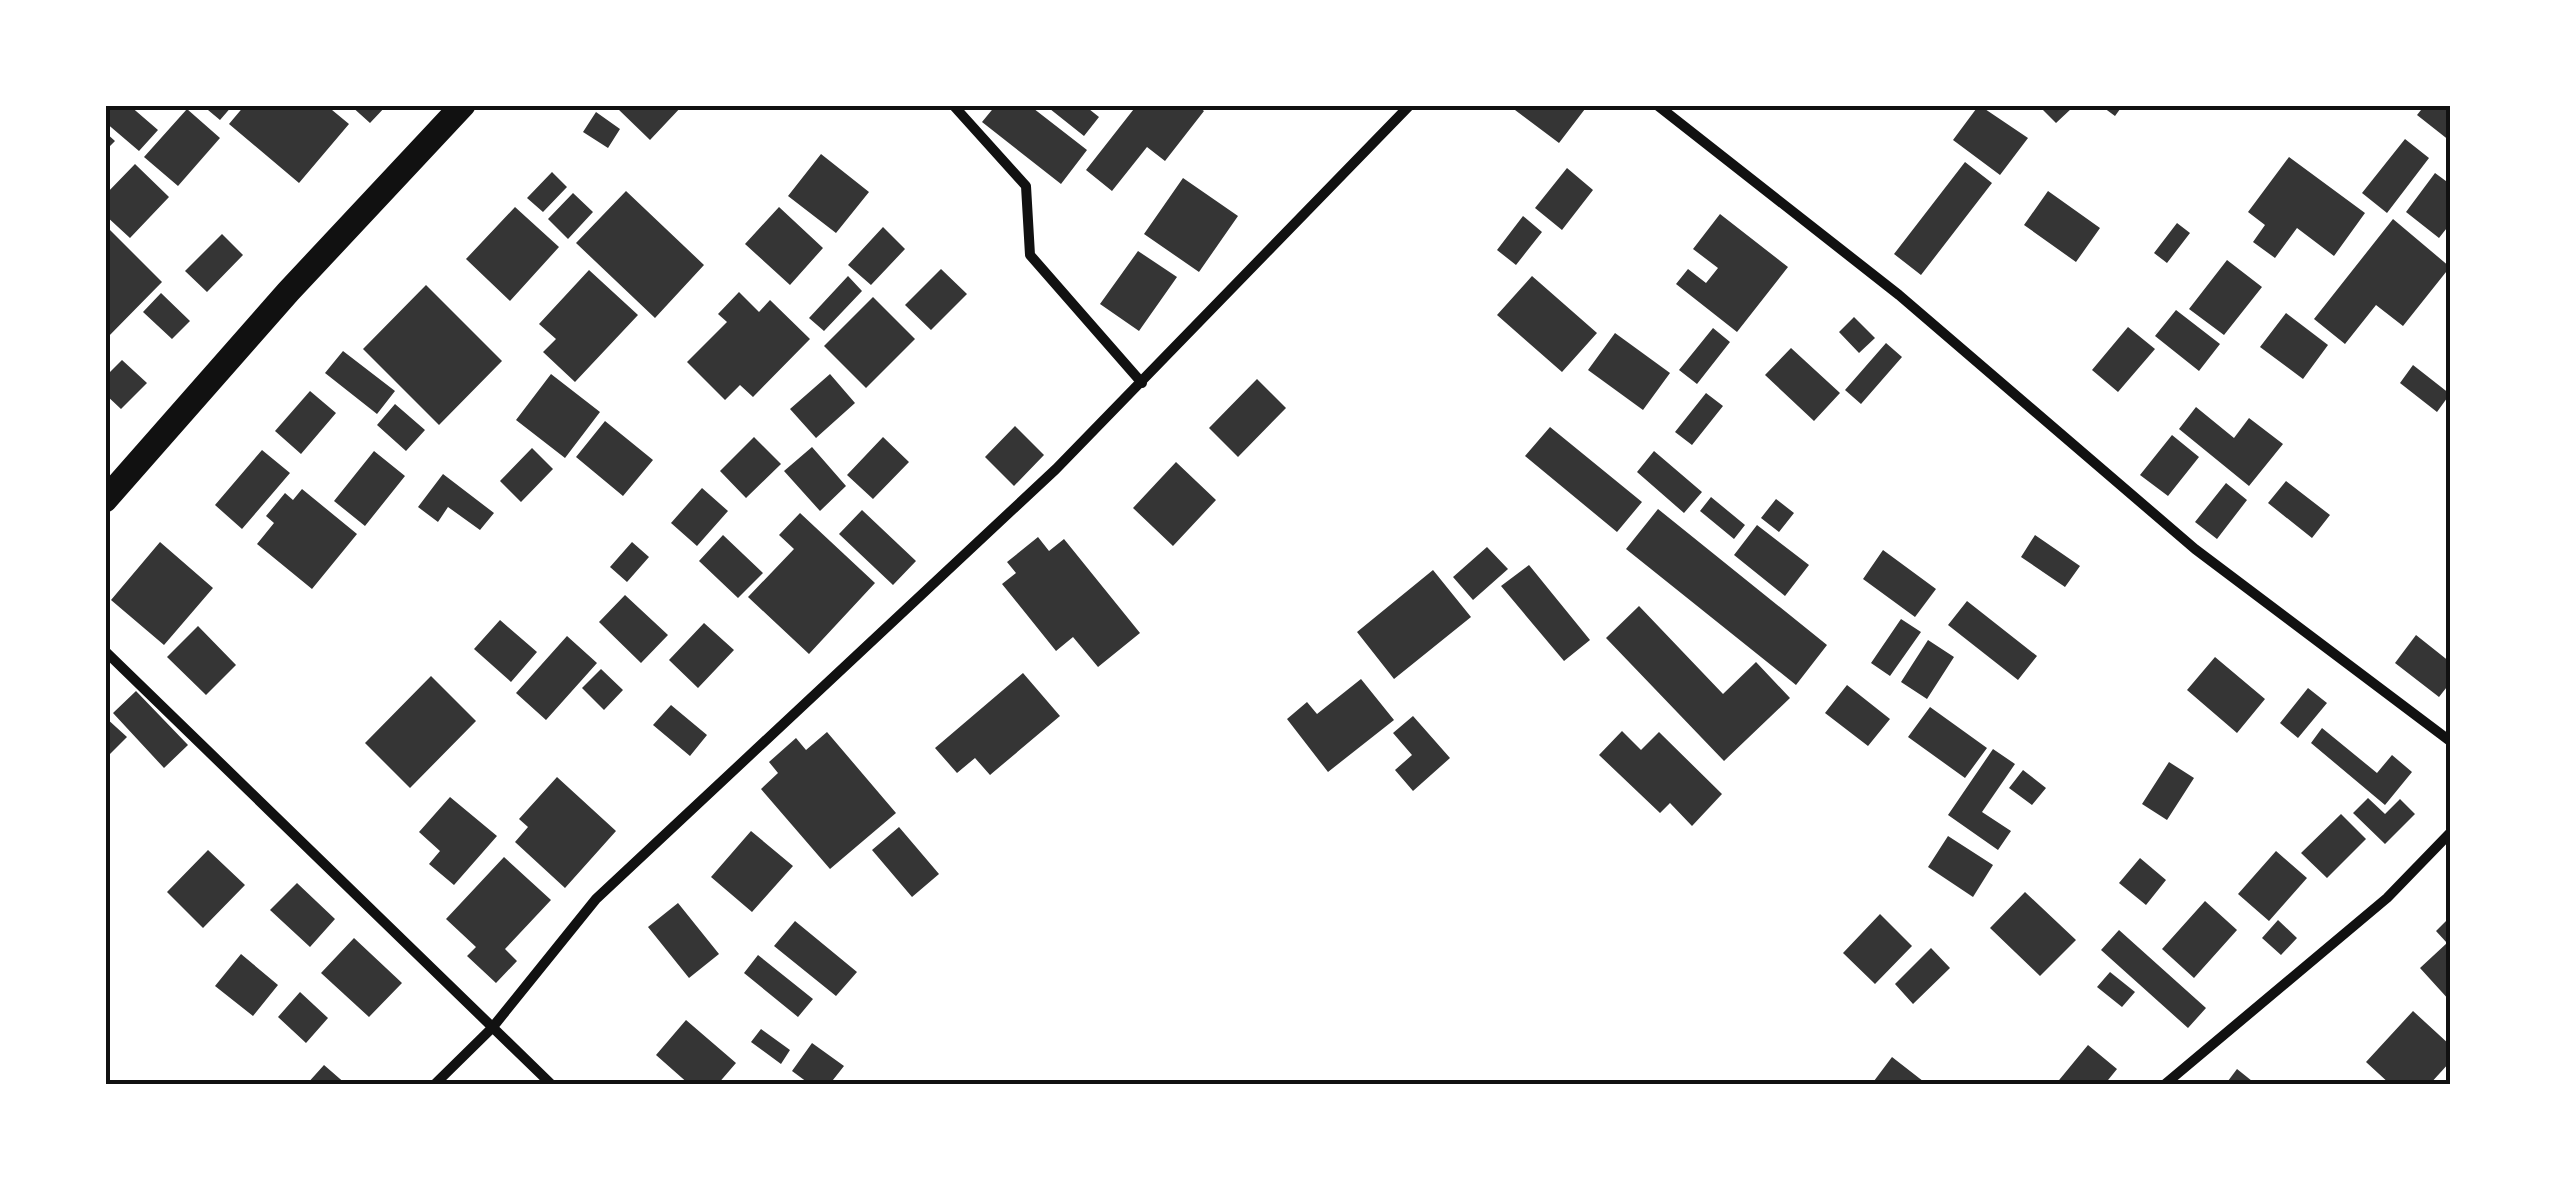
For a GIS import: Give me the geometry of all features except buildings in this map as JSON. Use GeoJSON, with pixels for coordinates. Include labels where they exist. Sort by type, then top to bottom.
{"type":"FeatureCollection","features":[{"type":"Feature","properties":{"kind":"main road"},"geometry":{"type":"LineString","coordinates":[[105,500],[288,292],[463,105]]}},
{"type":"Feature","properties":{"kind":"street"},"geometry":{"type":"LineString","coordinates":[[953,105],[1026,186],[1030,255],[1142,382]]}},
{"type":"Feature","properties":{"kind":"street"},"geometry":{"type":"LineString","coordinates":[[434,1085],[492,1028],[596,899],[1056,468],[1410,105]]}},
{"type":"Feature","properties":{"kind":"street"},"geometry":{"type":"LineString","coordinates":[[1657,105],[1900,294],[2196,549],[2450,740]]}},
{"type":"Feature","properties":{"kind":"street"},"geometry":{"type":"LineString","coordinates":[[105,651],[552,1085]]}},
{"type":"Feature","properties":{"kind":"street"},"geometry":{"type":"LineString","coordinates":[[2164,1085],[2388,898],[2450,833]]}}]}
